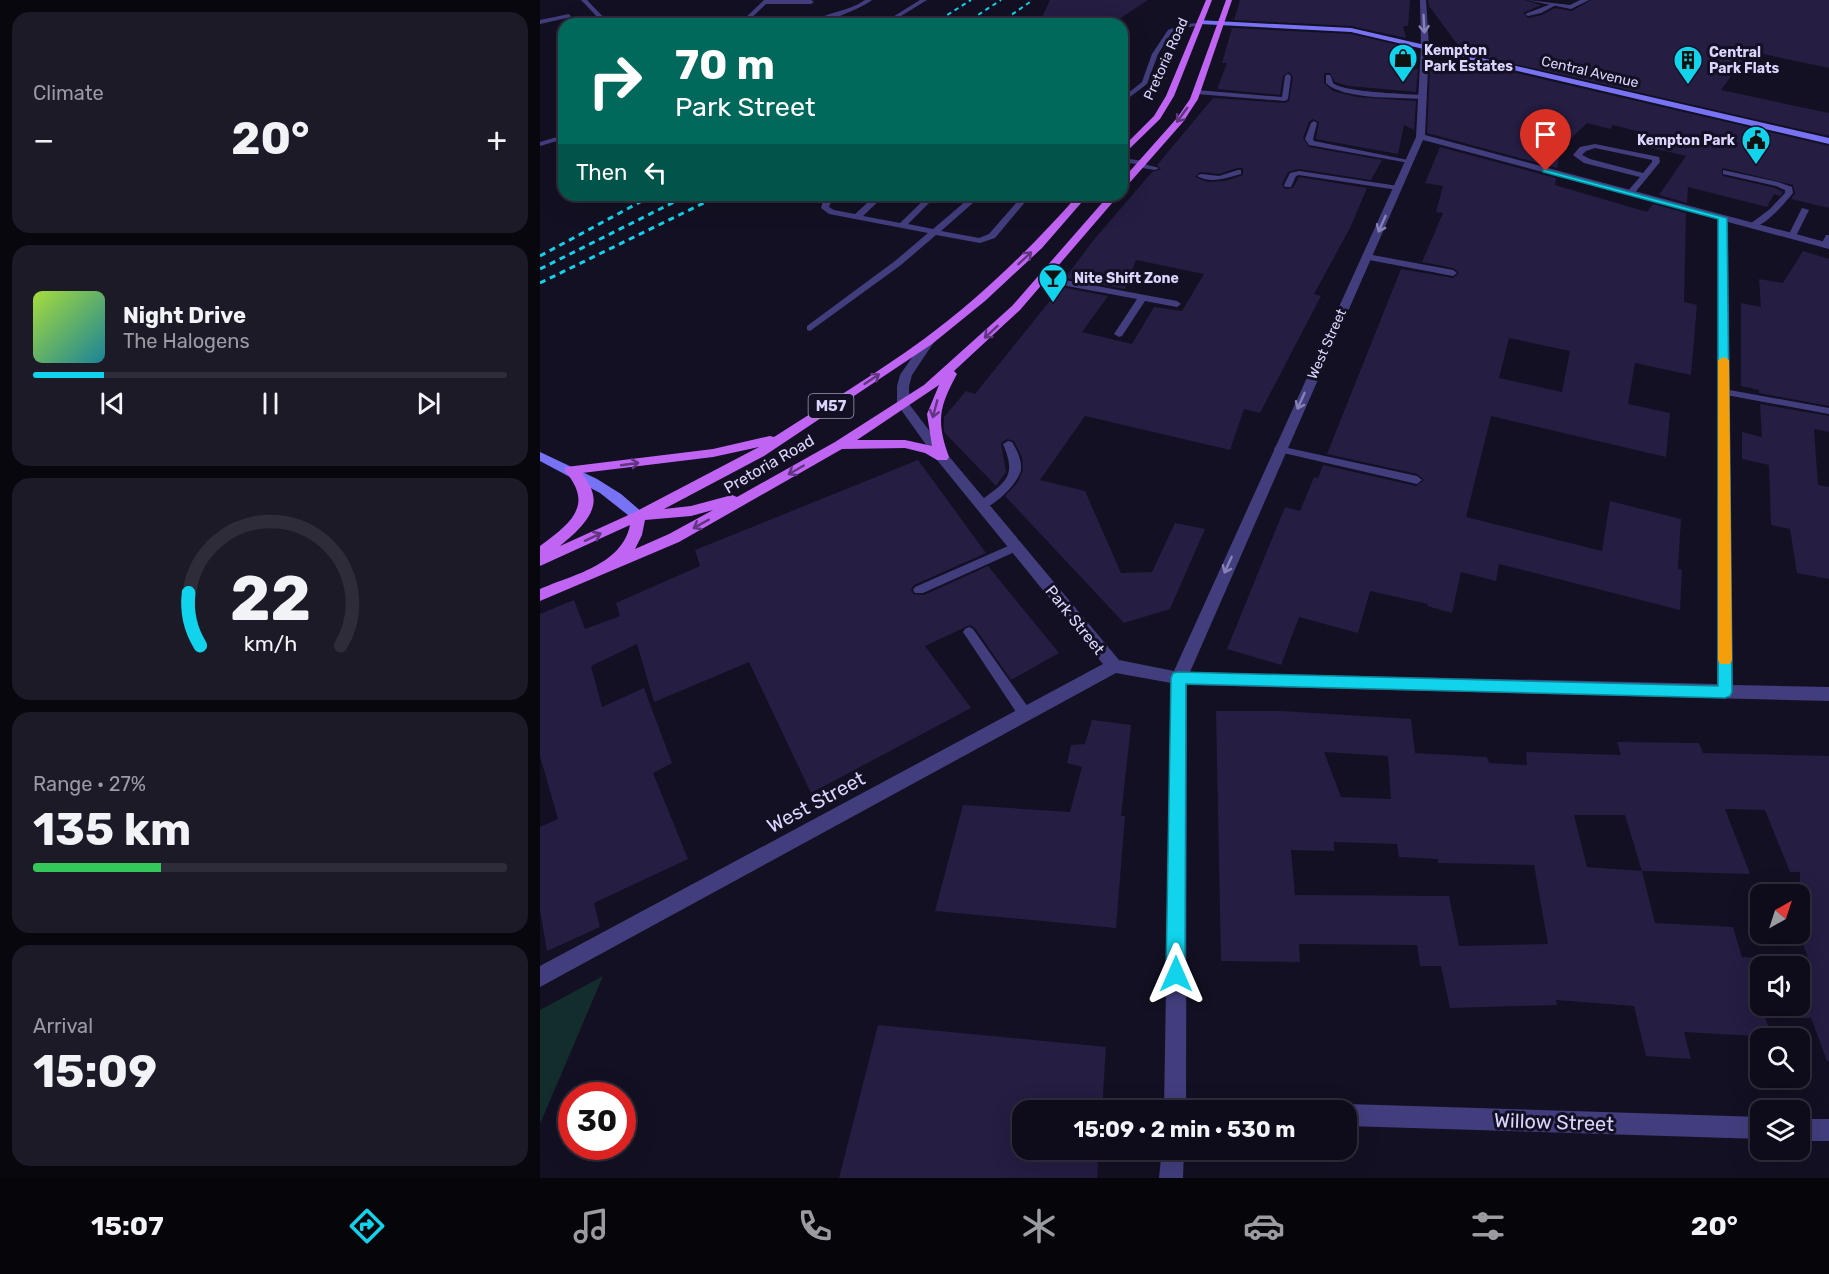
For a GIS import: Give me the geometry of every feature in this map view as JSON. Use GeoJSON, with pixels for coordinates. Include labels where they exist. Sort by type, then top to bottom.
{"type":"FeatureCollection","features":[{"type":"Feature","properties":{"kind":"main road","name":"Pretoria Road"},"geometry":{"type":"LineString","coordinates":[[1128,147],[1157,117],[1170,96],[1209,0]]}},
{"type":"Feature","properties":{"kind":"main road"},"geometry":{"type":"LineString","coordinates":[[1128,179],[1180,120],[1196,92],[1229,0]]}},
{"type":"Feature","properties":{"kind":"main road","name":"Central Avenue"},"geometry":{"type":"LineString","coordinates":[[1200,23],[1345,30],[1829,141]]}},
{"type":"Feature","properties":{"kind":"main road","name":"Pretoria Road"},"geometry":{"type":"LineString","coordinates":[[540,561],[638,516],[759,453],[928,342],[981,299],[1038,246],[1078,201]]}},
{"type":"Feature","properties":{"kind":"main road","name":"Pretoria Road"},"geometry":{"type":"LineString","coordinates":[[540,595],[674,538],[840,445],[928,388],[1016,308],[1109,201]]}},
{"type":"Feature","properties":{"kind":"main road"},"geometry":{"type":"LineString","coordinates":[[941,456],[932,423],[933,413],[941,391],[957,363]]}},
{"type":"Feature","properties":{"kind":"main road"},"geometry":{"type":"LineString","coordinates":[[572,471],[713,453],[788,435]]}},
{"type":"Feature","properties":{"kind":"main road"},"geometry":{"type":"LineString","coordinates":[[840,445],[903,442],[929,448],[941,456]]}},
{"type":"Feature","properties":{"kind":"main road"},"geometry":{"type":"LineString","coordinates":[[540,456],[572,471],[622,500],[638,516],[638,528],[633,541],[621,555],[602,570]]}},
{"type":"Feature","properties":{"kind":"main road"},"geometry":{"type":"LineString","coordinates":[[540,553],[574,525],[586,508],[587,497],[572,471]]}},
{"type":"Feature","properties":{"kind":"main road"},"geometry":{"type":"LineString","coordinates":[[638,516],[691,511],[752,495]]}},
{"type":"Feature","properties":{"kind":"street","name":"West Street"},"geometry":{"type":"LineString","coordinates":[[1179,678],[1279,449],[1420,137],[1425,47],[1423,0]]}},
{"type":"Feature","properties":{"kind":"street"},"geometry":{"type":"LineString","coordinates":[[1530,0],[1564,7],[1576,6],[1586,0]]}},
{"type":"Feature","properties":{"kind":"street"},"geometry":{"type":"LineString","coordinates":[[1420,137],[1753,226],[1828,242]]}},
{"type":"Feature","properties":{"kind":"street"},"geometry":{"type":"LineString","coordinates":[[1723,218],[1725,692]]}},
{"type":"Feature","properties":{"kind":"street"},"geometry":{"type":"LineString","coordinates":[[903,404],[906,375],[928,342]]}},
{"type":"Feature","properties":{"kind":"street","name":"Park Street"},"geometry":{"type":"LineString","coordinates":[[903,404],[941,456],[1114,666],[1179,678],[1829,694]]}},
{"type":"Feature","properties":{"kind":"street","name":"West Street"},"geometry":{"type":"LineString","coordinates":[[540,977],[1114,666]]}},
{"type":"Feature","properties":{"kind":"street"},"geometry":{"type":"LineString","coordinates":[[1174,1100],[1179,678]]}},
{"type":"Feature","properties":{"kind":"street","name":"Willow Street"},"geometry":{"type":"LineString","coordinates":[[1357,1115],[1750,1128]]}},
{"type":"Feature","properties":{"kind":"street"},"geometry":{"type":"LineString","coordinates":[[1810,1130],[1829,1130]]}},
{"type":"Feature","properties":{"kind":"street"},"geometry":{"type":"LineString","coordinates":[[1171,1178],[1172,1160]]}},
{"type":"Feature","properties":{"kind":"lane"},"geometry":{"type":"LineString","coordinates":[[584,0],[601,18]]}},
{"type":"Feature","properties":{"kind":"lane"},"geometry":{"type":"LineString","coordinates":[[826,18],[864,4],[868,0]]}},
{"type":"Feature","properties":{"kind":"lane"},"geometry":{"type":"LineString","coordinates":[[894,18],[924,0]]}},
{"type":"Feature","properties":{"kind":"lane"},"geometry":{"type":"LineString","coordinates":[[749,18],[767,1],[812,1],[819,9],[843,11]]}},
{"type":"Feature","properties":{"kind":"lane"},"geometry":{"type":"LineString","coordinates":[[1528,14],[1539,12],[1553,5]]}},
{"type":"Feature","properties":{"kind":"lane"},"geometry":{"type":"LineString","coordinates":[[559,18],[569,16]]}},
{"type":"Feature","properties":{"kind":"lane"},"geometry":{"type":"LineString","coordinates":[[540,22],[558,18]]}},
{"type":"Feature","properties":{"kind":"lane"},"geometry":{"type":"LineString","coordinates":[[1128,96],[1145,82],[1155,54],[1170,31],[1200,23]]}},
{"type":"Feature","properties":{"kind":"lane"},"geometry":{"type":"LineString","coordinates":[[1196,92],[1285,99],[1288,76]]}},
{"type":"Feature","properties":{"kind":"lane"},"geometry":{"type":"LineString","coordinates":[[1328,76],[1329,82],[1344,91],[1422,97]]}},
{"type":"Feature","properties":{"kind":"lane"},"geometry":{"type":"LineString","coordinates":[[1314,123],[1309,139],[1312,143],[1409,161]]}},
{"type":"Feature","properties":{"kind":"lane"},"geometry":{"type":"LineString","coordinates":[[540,144],[558,139]]}},
{"type":"Feature","properties":{"kind":"lane"},"geometry":{"type":"LineString","coordinates":[[1630,193],[1645,176],[1656,162],[1656,159],[1595,146],[1583,149],[1577,155],[1587,161],[1645,176]]}},
{"type":"Feature","properties":{"kind":"lane"},"geometry":{"type":"LineString","coordinates":[[1128,162],[1139,166]]}},
{"type":"Feature","properties":{"kind":"lane"},"geometry":{"type":"LineString","coordinates":[[1128,167],[1155,168]]}},
{"type":"Feature","properties":{"kind":"lane"},"geometry":{"type":"LineString","coordinates":[[1725,171],[1778,184],[1789,189],[1789,193],[1773,211],[1753,226]]}},
{"type":"Feature","properties":{"kind":"lane"},"geometry":{"type":"LineString","coordinates":[[1202,176],[1220,178],[1238,172]]}},
{"type":"Feature","properties":{"kind":"lane"},"geometry":{"type":"LineString","coordinates":[[1288,185],[1293,175],[1299,172],[1398,188]]}},
{"type":"Feature","properties":{"kind":"lane"},"geometry":{"type":"LineString","coordinates":[[828,201],[825,208],[831,212],[980,241],[987,239],[1022,201]]}},
{"type":"Feature","properties":{"kind":"lane"},"geometry":{"type":"LineString","coordinates":[[856,218],[874,201]]}},
{"type":"Feature","properties":{"kind":"lane"},"geometry":{"type":"LineString","coordinates":[[902,226],[927,201]]}},
{"type":"Feature","properties":{"kind":"lane"},"geometry":{"type":"LineString","coordinates":[[810,328],[935,233],[971,201]]}},
{"type":"Feature","properties":{"kind":"lane"},"geometry":{"type":"LineString","coordinates":[[1792,236],[1805,210]]}},
{"type":"Feature","properties":{"kind":"lane"},"geometry":{"type":"LineString","coordinates":[[1367,257],[1453,273]]}},
{"type":"Feature","properties":{"kind":"lane"},"geometry":{"type":"LineString","coordinates":[[1043,279],[1177,304]]}},
{"type":"Feature","properties":{"kind":"lane"},"geometry":{"type":"LineString","coordinates":[[1119,334],[1142,298]]}},
{"type":"Feature","properties":{"kind":"lane"},"geometry":{"type":"LineString","coordinates":[[1724,392],[1829,411]]}},
{"type":"Feature","properties":{"kind":"lane"},"geometry":{"type":"LineString","coordinates":[[982,506],[1009,481],[1015,472],[1016,466],[1008,444]]}},
{"type":"Feature","properties":{"kind":"lane"},"geometry":{"type":"LineString","coordinates":[[1279,449],[1418,480]]}},
{"type":"Feature","properties":{"kind":"lane"},"geometry":{"type":"LineString","coordinates":[[919,590],[1015,547]]}},
{"type":"Feature","properties":{"kind":"lane"},"geometry":{"type":"LineString","coordinates":[[969,632],[1025,714]]}},
{"type":"Feature","properties":{"kind":"green space"},"geometry":{"type":"Polygon","coordinates":[[[603,976],[540,1124],[540,1010],[603,976]]]}},
{"type":"Feature","properties":{"kind":"building"},"geometry":{"type":"Polygon","coordinates":[[[1050,0],[1148,0],[1121,18],[1042,18],[1050,0]]]}},
{"type":"Feature","properties":{"kind":"building"},"geometry":{"type":"Polygon","coordinates":[[[1240,0],[1410,0],[1408,26],[1403,26],[1406,38],[1351,26],[1234,20],[1240,0]]]}},
{"type":"Feature","properties":{"kind":"building"},"geometry":{"type":"Polygon","coordinates":[[[1428,0],[1525,0],[1541,5],[1523,13],[1528,18],[1542,15],[1555,8],[1572,11],[1591,0],[1829,0],[1829,68],[1749,51],[1721,90],[1829,113],[1829,136],[1463,52],[1429,6],[1428,0]]]}},
{"type":"Feature","properties":{"kind":"building"},"geometry":{"type":"Polygon","coordinates":[[[1232,28],[1351,34],[1407,47],[1411,70],[1418,69],[1416,92],[1349,86],[1335,82],[1330,73],[1324,73],[1324,83],[1333,91],[1357,97],[1416,101],[1414,130],[1404,125],[1398,154],[1316,139],[1319,122],[1313,119],[1309,122],[1303,138],[1309,147],[1382,160],[1371,180],[1299,169],[1288,172],[1282,184],[1285,189],[1293,188],[1299,177],[1367,188],[1350,228],[1314,294],[1321,296],[1260,413],[1244,409],[1230,450],[1085,416],[1040,480],[1085,491],[1121,573],[1152,572],[1175,523],[1205,529],[1170,609],[1124,623],[1005,496],[1018,482],[1023,470],[1022,457],[1014,441],[1007,439],[1001,443],[1006,472],[996,486],[944,432],[944,417],[966,391],[975,394],[1061,287],[1108,296],[1082,332],[1132,344],[1154,307],[1182,311],[1204,274],[1136,260],[1125,289],[1065,278],[1092,242],[1152,172],[1161,169],[1157,165],[1213,98],[1285,103],[1289,101],[1293,76],[1289,72],[1283,76],[1280,95],[1217,89],[1227,63],[1222,63],[1232,28]],[[1237,168],[1219,174],[1200,172],[1195,177],[1208,182],[1225,181],[1243,175],[1243,168],[1237,168]]]}},
{"type":"Feature","properties":{"kind":"building"},"geometry":{"type":"Polygon","coordinates":[[[1469,62],[1829,146],[1829,208],[1791,199],[1795,193],[1793,185],[1723,168],[1721,170],[1723,176],[1775,188],[1783,192],[1780,196],[1774,194],[1767,207],[1688,187],[1687,203],[1659,195],[1686,156],[1648,147],[1656,136],[1613,125],[1610,129],[1587,123],[1553,156],[1559,157],[1557,168],[1427,133],[1430,67],[1469,62]]]}},
{"type":"Feature","properties":{"kind":"building"},"geometry":{"type":"Polygon","coordinates":[[[1440,147],[1556,178],[1555,185],[1647,212],[1653,204],[1686,213],[1684,302],[1697,305],[1691,375],[1635,363],[1628,404],[1670,413],[1666,457],[1491,416],[1466,517],[1602,551],[1610,501],[1681,519],[1678,569],[1682,570],[1680,610],[1499,564],[1496,581],[1461,572],[1452,613],[1427,606],[1428,604],[1370,591],[1358,633],[1299,617],[1281,665],[1227,649],[1285,507],[1300,511],[1314,477],[1318,478],[1323,465],[1416,486],[1424,480],[1417,474],[1327,454],[1401,269],[1453,278],[1459,273],[1453,268],[1422,262],[1443,213],[1436,212],[1443,186],[1425,183],[1440,147]],[[1509,338],[1499,378],[1562,392],[1570,351],[1509,338]]]}},
{"type":"Feature","properties":{"kind":"building"},"geometry":{"type":"Polygon","coordinates":[[[1803,251],[1829,259],[1829,406],[1759,393],[1759,390],[1741,386],[1741,303],[1761,307],[1759,279],[1783,283],[1803,251]]]}},
{"type":"Feature","properties":{"kind":"building"},"geometry":{"type":"Polygon","coordinates":[[[1760,404],[1829,416],[1829,432],[1814,429],[1818,485],[1829,487],[1829,579],[1797,573],[1790,529],[1771,525],[1769,465],[1742,459],[1742,432],[1762,437],[1760,404]]]}},
{"type":"Feature","properties":{"kind":"building"},"geometry":{"type":"Polygon","coordinates":[[[918,460],[986,553],[914,585],[911,589],[913,594],[924,595],[988,566],[1059,653],[1011,680],[975,628],[970,625],[925,646],[971,708],[811,793],[749,662],[654,702],[637,644],[591,666],[602,707],[644,688],[672,763],[653,773],[688,859],[594,903],[600,927],[547,951],[540,910],[540,827],[558,819],[540,756],[540,614],[574,600],[585,629],[620,616],[616,603],[700,566],[695,550],[918,460]]]}},
{"type":"Feature","properties":{"kind":"building"},"geometry":{"type":"Polygon","coordinates":[[[1216,711],[1281,711],[1411,719],[1415,753],[1487,757],[1489,763],[1527,765],[1526,752],[1621,755],[1617,742],[1699,743],[1703,753],[1829,756],[1829,1061],[1827,1061],[1811,1018],[1800,1018],[1800,1016],[1810,1016],[1810,956],[1808,956],[1803,944],[1810,944],[1810,884],[1800,884],[1800,872],[1790,872],[1765,810],[1725,809],[1750,874],[1642,871],[1655,923],[1733,927],[1742,957],[1750,957],[1750,1016],[1765,1016],[1769,1028],[1750,1028],[1750,1036],[1684,1032],[1691,1059],[1646,1056],[1634,1006],[1556,1000],[1557,1005],[1450,1008],[1441,966],[1420,966],[1417,945],[1299,944],[1300,962],[1221,961],[1216,711]],[[1324,752],[1341,797],[1391,799],[1388,756],[1324,752]],[[1574,815],[1587,867],[1642,871],[1625,815],[1574,815]],[[1334,842],[1334,851],[1291,850],[1295,895],[1449,896],[1459,946],[1548,944],[1534,865],[1438,863],[1438,859],[1399,857],[1397,844],[1334,842]]]}},
{"type":"Feature","properties":{"kind":"building"},"geometry":{"type":"Polygon","coordinates":[[[1092,720],[1131,725],[1121,816],[1125,816],[1116,928],[935,911],[963,805],[1070,812],[1082,767],[1067,763],[1071,745],[1085,744],[1092,720]]]}},
{"type":"Feature","properties":{"kind":"building"},"geometry":{"type":"Polygon","coordinates":[[[878,1025],[1106,1047],[1103,1100],[1012,1100],[1012,1160],[1098,1160],[1097,1178],[839,1178],[878,1025]]]}},
{"type":"Feature","properties":{"kind":"railway"},"geometry":{"type":"LineString","coordinates":[[942,18],[971,0]]}},
{"type":"Feature","properties":{"kind":"railway"},"geometry":{"type":"LineString","coordinates":[[973,18],[1001,0]]}},
{"type":"Feature","properties":{"kind":"railway"},"geometry":{"type":"LineString","coordinates":[[1007,18],[1033,0]]}},
{"type":"Feature","properties":{"kind":"railway"},"geometry":{"type":"LineString","coordinates":[[540,256],[642,201]]}},
{"type":"Feature","properties":{"kind":"railway"},"geometry":{"type":"LineString","coordinates":[[540,269],[676,201]]}},
{"type":"Feature","properties":{"kind":"railway"},"geometry":{"type":"LineString","coordinates":[[540,283],[708,201]]}},
{"type":"Feature","properties":{"kind":"slow traffic"},"geometry":{"type":"LineString","coordinates":[[1724,360],[1725,660]]}},
{"type":"Feature","properties":{"kind":"place","name":"Kempton Park Estates"},"geometry":{"type":"Point","coordinates":[1403,84]}},
{"type":"Feature","properties":{"kind":"place","name":"Central Park Flats"},"geometry":{"type":"Point","coordinates":[1688,86]}},
{"type":"Feature","properties":{"kind":"place","name":"Kempton Park"},"geometry":{"type":"Point","coordinates":[1756,166]}},
{"type":"Feature","properties":{"kind":"place","name":"Nite Shift Zone"},"geometry":{"type":"Point","coordinates":[1053,304]}},
{"type":"Feature","properties":{"kind":"route"},"geometry":{"type":"LineString","coordinates":[[1176,974],[1179,678],[1725,692],[1723,218],[1546,171]]}}]}
